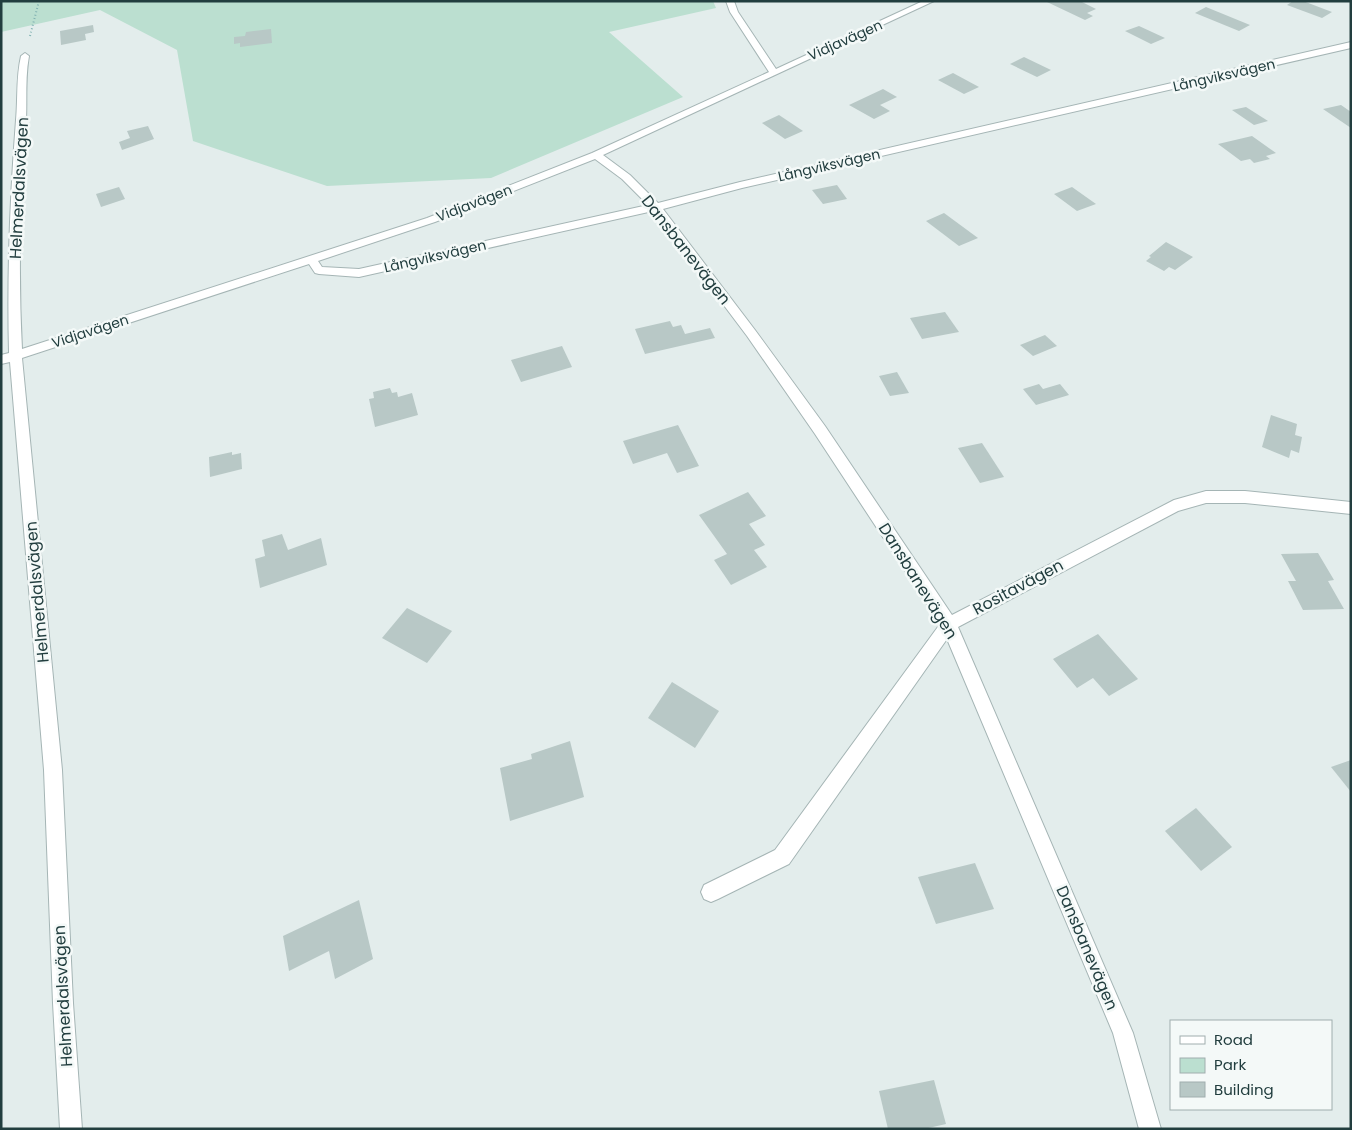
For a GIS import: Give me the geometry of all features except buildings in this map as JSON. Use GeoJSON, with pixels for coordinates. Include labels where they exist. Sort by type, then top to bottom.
{"type":"FeatureCollection","features":[{"type":"Feature","properties":{"kind":"street"},"geometry":{"type":"LineString","coordinates":[[730,1],[734,12],[774,72]]}},
{"type":"Feature","properties":{"kind":"street","name":"Vidjavägen"},"geometry":{"type":"LineString","coordinates":[[9,357],[431,220],[596,155],[930,1]]}},
{"type":"Feature","properties":{"kind":"street","name":"Långviksvägen"},"geometry":{"type":"LineString","coordinates":[[312,260],[319,270],[359,273],[656,207],[750,183],[1351,45]]}},
{"type":"Feature","properties":{"kind":"street","name":"Helmerdalsvägen"},"geometry":{"type":"LineString","coordinates":[[25,56],[22,69],[23,93],[18,159],[14,309],[9,357],[53,770],[62,993],[71,1129]]}},
{"type":"Feature","properties":{"kind":"street","name":"Dansbanevägen"},"geometry":{"type":"LineString","coordinates":[[596,155],[626,177],[656,207],[751,333],[820,430],[949,624],[1123,1033],[1150,1129]]}},
{"type":"Feature","properties":{"kind":"street","name":"Rositavägen"},"geometry":{"type":"LineString","coordinates":[[711,892],[782,857],[949,624],[1174,506],[1206,497],[1245,496],[1351,508]]}},
{"type":"Feature","properties":{"kind":"path"},"geometry":{"type":"LineString","coordinates":[[25,56],[38,1]]}},
{"type":"Feature","properties":{"kind":"green space"},"geometry":{"type":"Polygon","coordinates":[[[1,1],[713,1],[716,8],[609,32],[683,97],[491,178],[327,186],[193,141],[177,50],[100,10],[1,32],[1,1]]]}}]}
